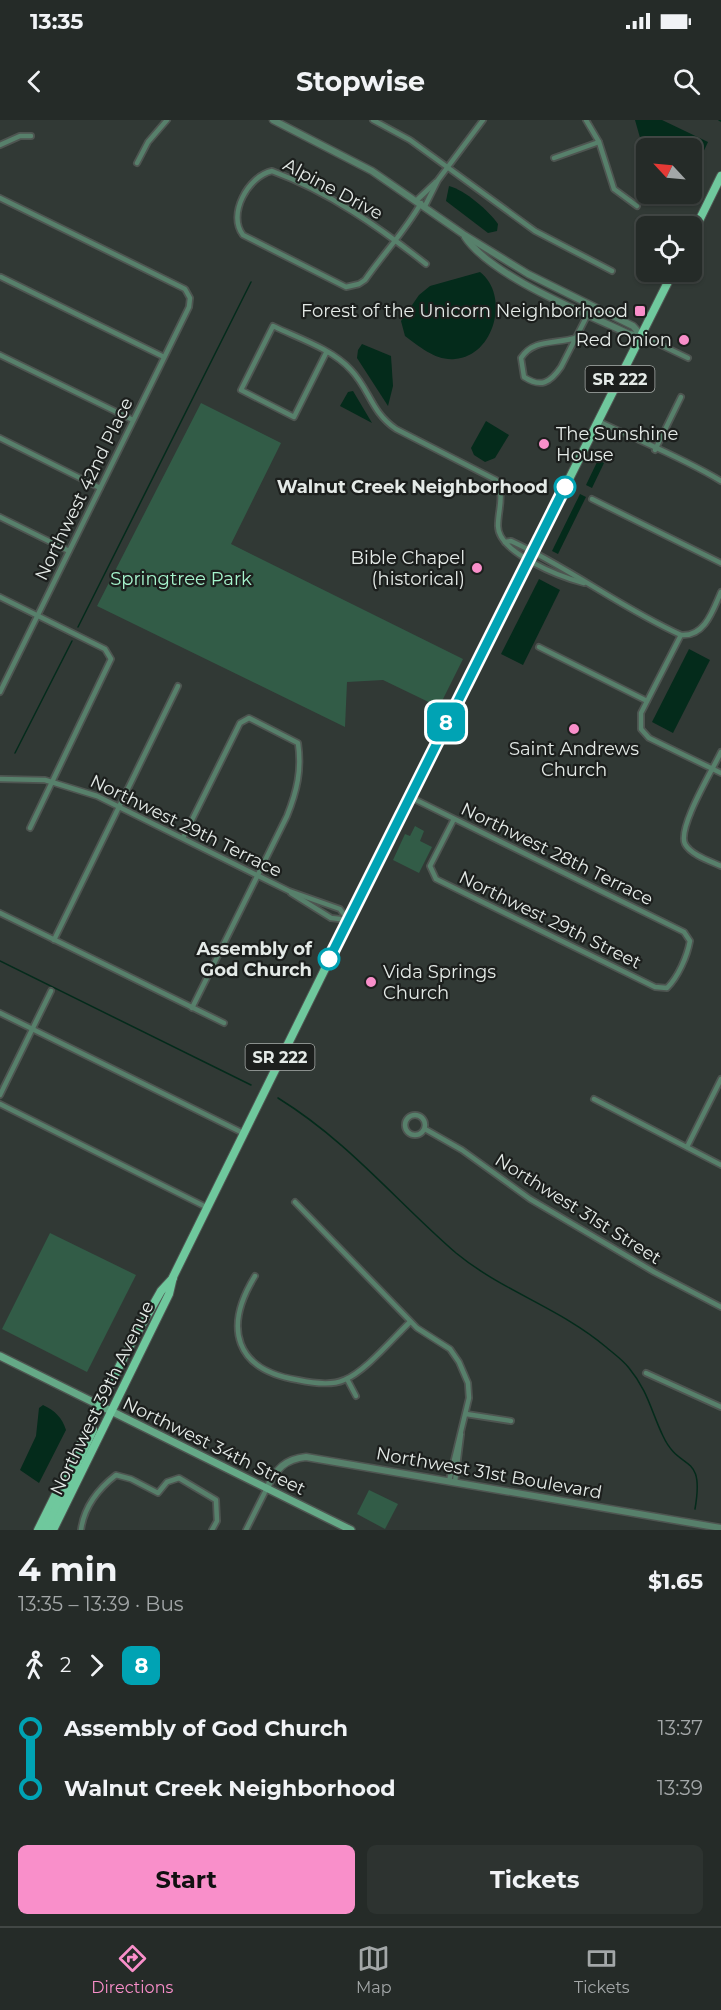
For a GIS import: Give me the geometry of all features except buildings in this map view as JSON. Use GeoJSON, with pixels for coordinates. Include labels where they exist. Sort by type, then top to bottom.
{"type":"FeatureCollection","features":[{"type":"Feature","properties":{"kind":"main road"},"geometry":{"type":"LineString","coordinates":[[701,216],[721,176]]}},
{"type":"Feature","properties":{"kind":"main road","name":"Northwest 39th Avenue"},"geometry":{"type":"LineString","coordinates":[[53,1530],[169,1294],[173,1277],[206,1207],[668,282]]}},
{"type":"Feature","properties":{"kind":"main road","name":"Northwest 39th Avenue"},"geometry":{"type":"LineString","coordinates":[[38,1530],[161,1291],[173,1277]]}},
{"type":"Feature","properties":{"kind":"main road","name":"Northwest 34th Street"},"geometry":{"type":"LineString","coordinates":[[0,1356],[351,1530]]}},
{"type":"Feature","properties":{"kind":"main road","name":"Northwest 39th Avenue"},"geometry":{"type":"LineString","coordinates":[[46,1530],[99,1417],[100,1406]]}},
{"type":"Feature","properties":{"kind":"street"},"geometry":{"type":"LineString","coordinates":[[137,163],[148,142],[167,120]]}},
{"type":"Feature","properties":{"kind":"street"},"geometry":{"type":"LineString","coordinates":[[273,120],[362,165],[421,203],[463,234],[528,274],[633,326],[642,336]]}},
{"type":"Feature","properties":{"kind":"street"},"geometry":{"type":"LineString","coordinates":[[373,120],[410,140],[535,231],[612,271]]}},
{"type":"Feature","properties":{"kind":"street"},"geometry":{"type":"LineString","coordinates":[[426,264],[395,239],[483,120]]}},
{"type":"Feature","properties":{"kind":"street"},"geometry":{"type":"LineString","coordinates":[[586,120],[599,142],[614,189],[637,206]]}},
{"type":"Feature","properties":{"kind":"street"},"geometry":{"type":"LineString","coordinates":[[0,144],[20,136],[31,136]]}},
{"type":"Feature","properties":{"kind":"street"},"geometry":{"type":"LineString","coordinates":[[554,158],[599,142]]}},
{"type":"Feature","properties":{"kind":"street","name":"Alpine Drive"},"geometry":{"type":"LineString","coordinates":[[272,171],[362,216],[395,239],[365,280],[345,287],[243,235],[236,227],[236,217],[251,183],[260,173],[272,171]]}},
{"type":"Feature","properties":{"kind":"street"},"geometry":{"type":"LineString","coordinates":[[421,203],[438,180]]}},
{"type":"Feature","properties":{"kind":"street","name":"Northwest 42nd Place"},"geometry":{"type":"LineString","coordinates":[[0,198],[185,289],[190,298],[189,307],[0,692]]}},
{"type":"Feature","properties":{"kind":"street"},"geometry":{"type":"LineString","coordinates":[[463,234],[476,249],[504,270],[629,334],[642,336],[688,358]]}},
{"type":"Feature","properties":{"kind":"street"},"geometry":{"type":"LineString","coordinates":[[2,277],[164,357]]}},
{"type":"Feature","properties":{"kind":"street"},"geometry":{"type":"LineString","coordinates":[[576,338],[558,343],[535,344],[527,349],[521,358],[524,376],[535,383],[543,384],[550,381],[561,367],[576,338],[592,306]]}},
{"type":"Feature","properties":{"kind":"street"},"geometry":{"type":"LineString","coordinates":[[326,353],[294,417],[241,390],[273,326],[340,359],[356,375],[381,419],[396,429],[496,480],[501,488],[497,527],[499,536],[508,547],[564,568],[584,583],[681,634],[688,635],[700,630],[721,592]]}},
{"type":"Feature","properties":{"kind":"street"},"geometry":{"type":"LineString","coordinates":[[0,355],[133,420]]}},
{"type":"Feature","properties":{"kind":"street"},"geometry":{"type":"LineString","coordinates":[[656,450],[681,397]]}},
{"type":"Feature","properties":{"kind":"street"},"geometry":{"type":"LineString","coordinates":[[597,421],[656,450],[688,462],[720,480],[721,473]]}},
{"type":"Feature","properties":{"kind":"street"},"geometry":{"type":"LineString","coordinates":[[0,438],[100,488]]}},
{"type":"Feature","properties":{"kind":"street"},"geometry":{"type":"LineString","coordinates":[[592,499],[721,563]]}},
{"type":"Feature","properties":{"kind":"street"},"geometry":{"type":"LineString","coordinates":[[0,517],[69,551]]}},
{"type":"Feature","properties":{"kind":"street"},"geometry":{"type":"LineString","coordinates":[[530,556],[563,577],[584,583]]}},
{"type":"Feature","properties":{"kind":"street"},"geometry":{"type":"LineString","coordinates":[[0,597],[105,649],[111,659],[30,828]]}},
{"type":"Feature","properties":{"kind":"street"},"geometry":{"type":"LineString","coordinates":[[681,634],[647,701],[639,721],[641,729],[649,738],[721,773]]}},
{"type":"Feature","properties":{"kind":"street"},"geometry":{"type":"LineString","coordinates":[[539,647],[647,701]]}},
{"type":"Feature","properties":{"kind":"street"},"geometry":{"type":"LineString","coordinates":[[54,940],[178,686]]}},
{"type":"Feature","properties":{"kind":"street"},"geometry":{"type":"LineString","coordinates":[[183,838],[231,736],[240,723],[249,718],[298,743],[300,771],[297,791],[192,1008]]}},
{"type":"Feature","properties":{"kind":"street"},"geometry":{"type":"LineString","coordinates":[[721,752],[684,827],[684,842],[690,850],[721,866]]}},
{"type":"Feature","properties":{"kind":"street","name":"Northwest 29th Terrace"},"geometry":{"type":"LineString","coordinates":[[0,779],[53,782],[83,791],[258,875],[289,891],[331,918],[348,920]]}},
{"type":"Feature","properties":{"kind":"street","name":"Northwest 28th Terrace"},"geometry":{"type":"LineString","coordinates":[[409,797],[684,932],[690,941],[688,952],[667,988]]}},
{"type":"Feature","properties":{"kind":"street","name":"Northwest 29th Street"},"geometry":{"type":"LineString","coordinates":[[454,819],[430,866],[436,879],[655,987],[667,988]]}},
{"type":"Feature","properties":{"kind":"street","name":"Northwest 29th Terrace"},"geometry":{"type":"LineString","coordinates":[[289,891],[340,909],[348,920]]}},
{"type":"Feature","properties":{"kind":"street"},"geometry":{"type":"LineString","coordinates":[[0,913],[224,1023]]}},
{"type":"Feature","properties":{"kind":"street"},"geometry":{"type":"LineString","coordinates":[[0,1095],[51,991]]}},
{"type":"Feature","properties":{"kind":"street"},"geometry":{"type":"LineString","coordinates":[[0,1013],[243,1133]]}},
{"type":"Feature","properties":{"kind":"street"},"geometry":{"type":"LineString","coordinates":[[687,1147],[721,1079]]}},
{"type":"Feature","properties":{"kind":"street"},"geometry":{"type":"LineString","coordinates":[[594,1099],[721,1165]]}},
{"type":"Feature","properties":{"kind":"street"},"geometry":{"type":"LineString","coordinates":[[0,1104],[206,1207]]}},
{"type":"Feature","properties":{"kind":"street","name":"Northwest 31st Street"},"geometry":{"type":"LineString","coordinates":[[416,1115],[422,1117],[425,1123],[424,1129],[417,1135],[410,1134],[406,1128],[407,1119],[416,1115]]}},
{"type":"Feature","properties":{"kind":"street","name":"Northwest 31st Street"},"geometry":{"type":"LineString","coordinates":[[424,1129],[462,1150],[530,1199],[654,1272],[721,1307]]}},
{"type":"Feature","properties":{"kind":"street"},"geometry":{"type":"LineString","coordinates":[[295,1202],[410,1322],[450,1349],[459,1362],[468,1383],[466,1414],[452,1481]]}},
{"type":"Feature","properties":{"kind":"street"},"geometry":{"type":"LineString","coordinates":[[255,1276],[241,1301],[237,1320],[239,1336],[253,1363],[264,1372],[284,1378],[325,1383],[347,1379],[410,1322]]}},
{"type":"Feature","properties":{"kind":"street"},"geometry":{"type":"LineString","coordinates":[[646,1373],[721,1407]]}},
{"type":"Feature","properties":{"kind":"street"},"geometry":{"type":"LineString","coordinates":[[347,1379],[356,1396]]}},
{"type":"Feature","properties":{"kind":"street"},"geometry":{"type":"LineString","coordinates":[[466,1414],[511,1421]]}},
{"type":"Feature","properties":{"kind":"street","name":"Northwest 31st Boulevard"},"geometry":{"type":"LineString","coordinates":[[267,1488],[280,1466],[296,1458],[306,1457],[721,1528]]}},
{"type":"Feature","properties":{"kind":"street"},"geometry":{"type":"LineString","coordinates":[[81,1530],[82,1519],[90,1503],[102,1485],[116,1475],[131,1479],[158,1493],[167,1482],[180,1478],[192,1483],[216,1500],[217,1521],[212,1530]]}},
{"type":"Feature","properties":{"kind":"street"},"geometry":{"type":"LineString","coordinates":[[246,1530],[267,1488]]}},
{"type":"Feature","properties":{"kind":"green space","name":"Springtree Park"},"geometry":{"type":"Polygon","coordinates":[[[201,403],[281,443],[231,544],[463,659],[439,707],[383,680],[347,682],[345,727],[97,606],[201,403]]]}},
{"type":"Feature","properties":{"kind":"green space"},"geometry":{"type":"Polygon","coordinates":[[[415,826],[424,831],[420,841],[432,847],[419,873],[393,860],[405,834],[410,836],[415,826]]]}},
{"type":"Feature","properties":{"kind":"green space"},"geometry":{"type":"Polygon","coordinates":[[[50,1233],[136,1275],[87,1372],[2,1329],[50,1233]]]}},
{"type":"Feature","properties":{"kind":"green space"},"geometry":{"type":"Polygon","coordinates":[[[369,1490],[398,1504],[385,1529],[357,1514],[369,1490]]]}},
{"type":"Feature","properties":{"kind":"shaded area"},"geometry":{"type":"Polygon","coordinates":[[[635,120],[662,120],[700,138],[640,138],[635,120]]]}},
{"type":"Feature","properties":{"kind":"shaded area"},"geometry":{"type":"Polygon","coordinates":[[[702,139],[708,142],[702,155],[702,139]]]}},
{"type":"Feature","properties":{"kind":"shaded area"},"geometry":{"type":"Polygon","coordinates":[[[449,186],[469,196],[483,207],[498,224],[497,231],[488,233],[446,201],[449,186]]]}},
{"type":"Feature","properties":{"kind":"shaded area"},"geometry":{"type":"Polygon","coordinates":[[[480,272],[489,282],[496,309],[494,323],[480,347],[469,355],[455,359],[441,358],[405,336],[401,321],[419,295],[430,286],[480,272]]]}},
{"type":"Feature","properties":{"kind":"shaded area"},"geometry":{"type":"Polygon","coordinates":[[[362,344],[391,356],[393,386],[388,406],[357,358],[362,344]]]}},
{"type":"Feature","properties":{"kind":"shaded area"},"geometry":{"type":"Polygon","coordinates":[[[353,391],[372,423],[340,406],[348,392],[353,391]]]}},
{"type":"Feature","properties":{"kind":"shaded area"},"geometry":{"type":"Polygon","coordinates":[[[486,421],[509,435],[495,458],[485,462],[474,455],[471,448],[486,421]]]}},
{"type":"Feature","properties":{"kind":"shaded area"},"geometry":{"type":"Polygon","coordinates":[[[598,460],[604,463],[592,488],[586,485],[598,460]]]}},
{"type":"Feature","properties":{"kind":"shaded area"},"geometry":{"type":"Polygon","coordinates":[[[580,494],[586,497],[558,554],[552,551],[580,494]]]}},
{"type":"Feature","properties":{"kind":"shaded area"},"geometry":{"type":"Polygon","coordinates":[[[539,579],[560,590],[523,665],[501,654],[539,579]]]}},
{"type":"Feature","properties":{"kind":"shaded area"},"geometry":{"type":"Polygon","coordinates":[[[689,649],[710,660],[673,733],[652,722],[689,649]]]}},
{"type":"Feature","properties":{"kind":"shaded area"},"geometry":{"type":"Polygon","coordinates":[[[43,1405],[57,1415],[66,1430],[39,1483],[20,1470],[36,1436],[39,1408],[43,1405]]]}},
{"type":"Feature","properties":{"kind":"waterway"},"geometry":{"type":"LineString","coordinates":[[78,627],[251,282]]}},
{"type":"Feature","properties":{"kind":"waterway"},"geometry":{"type":"LineString","coordinates":[[15,753],[72,641]]}},
{"type":"Feature","properties":{"kind":"waterway"},"geometry":{"type":"LineString","coordinates":[[0,961],[251,1085]]}},
{"type":"Feature","properties":{"kind":"waterway"},"geometry":{"type":"LineString","coordinates":[[278,1098],[304,1115],[349,1152],[456,1253],[492,1278],[570,1321],[624,1362],[641,1385],[670,1447],[694,1470],[697,1478],[695,1509]]}},
{"type":"Feature","properties":{"kind":"bus line","name":"8"},"geometry":{"type":"LineString","coordinates":[[329,959],[565,487]]}},
{"type":"Feature","properties":{"kind":"place","name":"Forest of the Unicorn Neighborhood"},"geometry":{"type":"Point","coordinates":[640,311]}},
{"type":"Feature","properties":{"kind":"place","name":"Red Onion"},"geometry":{"type":"Point","coordinates":[684,340]}},
{"type":"Feature","properties":{"kind":"place","name":"The Sunshine House"},"geometry":{"type":"Point","coordinates":[544,444]}},
{"type":"Feature","properties":{"kind":"place","name":"Walnut Creek Neighborhood"},"geometry":{"type":"Point","coordinates":[565,487]}},
{"type":"Feature","properties":{"kind":"place","name":"Bible Chapel (historical)"},"geometry":{"type":"Point","coordinates":[477,568]}},
{"type":"Feature","properties":{"kind":"place","name":"Saint Andrews Church"},"geometry":{"type":"Point","coordinates":[574,729]}},
{"type":"Feature","properties":{"kind":"place","name":"Assembly of God Church"},"geometry":{"type":"Point","coordinates":[329,959]}},
{"type":"Feature","properties":{"kind":"place","name":"Vida Springs Church"},"geometry":{"type":"Point","coordinates":[371,982]}}]}
